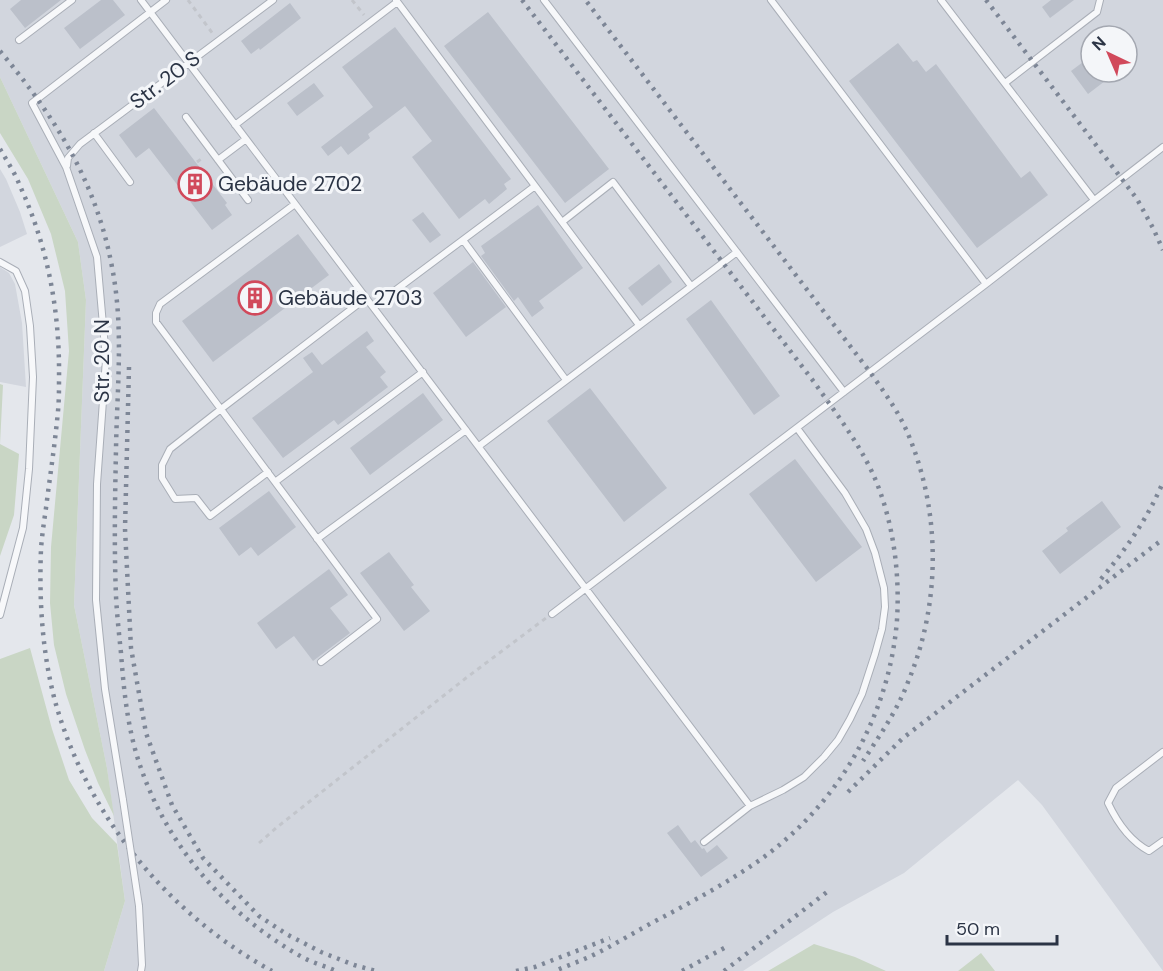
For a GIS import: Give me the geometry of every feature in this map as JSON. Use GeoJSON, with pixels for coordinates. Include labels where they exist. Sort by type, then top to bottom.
{"type":"FeatureCollection","features":[{"type":"Feature","properties":{"kind":"lane"},"geometry":{"type":"LineString","coordinates":[[19,40],[72,0]]}},
{"type":"Feature","properties":{"kind":"lane"},"geometry":{"type":"LineString","coordinates":[[141,0],[750,806]]}},
{"type":"Feature","properties":{"kind":"lane","name":"Str. 20 N"},"geometry":{"type":"LineString","coordinates":[[141,971],[139,906],[105,689],[96,600],[97,484],[106,359],[97,257],[66,167],[32,104],[166,0]]}},
{"type":"Feature","properties":{"kind":"lane","name":"Str. 20 S"},"geometry":{"type":"LineString","coordinates":[[66,167],[68,158],[80,144],[273,0]]}},
{"type":"Feature","properties":{"kind":"lane"},"geometry":{"type":"LineString","coordinates":[[544,0],[844,392]]}},
{"type":"Feature","properties":{"kind":"lane"},"geometry":{"type":"LineString","coordinates":[[771,0],[986,284]]}},
{"type":"Feature","properties":{"kind":"lane"},"geometry":{"type":"LineString","coordinates":[[941,0],[1094,200]]}},
{"type":"Feature","properties":{"kind":"lane"},"geometry":{"type":"LineString","coordinates":[[1005,83],[1097,12],[1101,0]]}},
{"type":"Feature","properties":{"kind":"lane"},"geometry":{"type":"LineString","coordinates":[[235,125],[397,1],[639,326]]}},
{"type":"Feature","properties":{"kind":"lane"},"geometry":{"type":"LineString","coordinates":[[186,117],[248,200]]}},
{"type":"Feature","properties":{"kind":"lane"},"geometry":{"type":"LineString","coordinates":[[94,133],[130,182]]}},
{"type":"Feature","properties":{"kind":"lane"},"geometry":{"type":"LineString","coordinates":[[218,160],[246,139]]}},
{"type":"Feature","properties":{"kind":"lane"},"geometry":{"type":"LineString","coordinates":[[552,614],[1163,147]]}},
{"type":"Feature","properties":{"kind":"lane"},"geometry":{"type":"LineString","coordinates":[[562,222],[614,182],[692,286]]}},
{"type":"Feature","properties":{"kind":"lane"},"geometry":{"type":"LineString","coordinates":[[373,307],[535,186]]}},
{"type":"Feature","properties":{"kind":"lane"},"geometry":{"type":"LineString","coordinates":[[295,204],[160,304],[156,313],[156,322],[377,619],[321,662]]}},
{"type":"Feature","properties":{"kind":"lane"},"geometry":{"type":"LineString","coordinates":[[463,240],[566,380]]}},
{"type":"Feature","properties":{"kind":"lane"},"geometry":{"type":"LineString","coordinates":[[479,446],[737,252]]}},
{"type":"Feature","properties":{"kind":"lane"},"geometry":{"type":"LineString","coordinates":[[0,262],[16,271],[25,291],[33,377],[29,469],[23,528],[0,615]]}},
{"type":"Feature","properties":{"kind":"lane"},"geometry":{"type":"LineString","coordinates":[[268,472],[210,516],[196,498],[175,499],[162,478],[162,465],[170,449],[366,298]]}},
{"type":"Feature","properties":{"kind":"lane"},"geometry":{"type":"LineString","coordinates":[[275,482],[423,372]]}},
{"type":"Feature","properties":{"kind":"lane"},"geometry":{"type":"LineString","coordinates":[[704,842],[750,806],[804,777],[824,757],[838,740],[850,719],[868,678],[882,628],[885,608],[884,588],[866,529],[845,493],[797,428]]}},
{"type":"Feature","properties":{"kind":"lane"},"geometry":{"type":"LineString","coordinates":[[318,538],[466,430]]}},
{"type":"Feature","properties":{"kind":"lane"},"geometry":{"type":"LineString","coordinates":[[1163,752],[1116,788],[1108,803],[1116,819],[1140,846],[1149,851],[1163,841]]}},
{"type":"Feature","properties":{"kind":"path"},"geometry":{"type":"LineString","coordinates":[[259,843],[466,678],[552,614]]}},
{"type":"Feature","properties":{"kind":"shaded area"},"geometry":{"type":"Polygon","coordinates":[[[0,0],[1163,0],[1163,971],[1042,805],[1018,780],[904,873],[833,912],[743,971],[104,971],[125,901],[107,768],[74,605],[86,300],[78,242],[0,77],[0,0]]]}},
{"type":"Feature","properties":{"kind":"shaded area"},"geometry":{"type":"Polygon","coordinates":[[[0,169],[20,212],[27,234],[0,247],[0,169]]]}},
{"type":"Feature","properties":{"kind":"shaded area"},"geometry":{"type":"Polygon","coordinates":[[[0,267],[9,273],[15,284],[22,323],[26,387],[0,382],[0,267]]]}},
{"type":"Feature","properties":{"kind":"green space"},"geometry":{"type":"Polygon","coordinates":[[[0,77],[78,242],[86,300],[74,605],[107,768],[114,816],[85,750],[66,694],[54,645],[50,603],[51,547],[69,351],[65,291],[51,234],[28,179],[0,133],[0,77]]]}},
{"type":"Feature","properties":{"kind":"green space"},"geometry":{"type":"Polygon","coordinates":[[[0,384],[3,385],[0,444],[0,384]]]}},
{"type":"Feature","properties":{"kind":"green space"},"geometry":{"type":"Polygon","coordinates":[[[0,444],[19,454],[14,515],[0,556],[0,444]]]}},
{"type":"Feature","properties":{"kind":"green space"},"geometry":{"type":"Polygon","coordinates":[[[30,648],[52,729],[69,780],[92,818],[117,844],[125,901],[104,971],[0,971],[0,659],[30,648]]]}},
{"type":"Feature","properties":{"kind":"green space"},"geometry":{"type":"Polygon","coordinates":[[[814,944],[855,957],[886,971],[768,971],[814,944]]]}},
{"type":"Feature","properties":{"kind":"green space"},"geometry":{"type":"Polygon","coordinates":[[[981,953],[995,971],[958,971],[981,953]]]}},
{"type":"Feature","properties":{"kind":"building"},"geometry":{"type":"Polygon","coordinates":[[[21,0],[61,0],[25,28],[10,9],[21,0]]]}},
{"type":"Feature","properties":{"kind":"building"},"geometry":{"type":"Polygon","coordinates":[[[101,0],[113,0],[125,15],[80,49],[64,28],[101,0]]]}},
{"type":"Feature","properties":{"kind":"building"},"geometry":{"type":"Polygon","coordinates":[[[1051,0],[1074,0],[1050,18],[1042,7],[1051,0]]]}},
{"type":"Feature","properties":{"kind":"building"},"geometry":{"type":"Polygon","coordinates":[[[290,3],[301,18],[260,50],[259,48],[251,54],[241,41],[290,3]]]}},
{"type":"Feature","properties":{"kind":"building"},"geometry":{"type":"Polygon","coordinates":[[[488,12],[609,169],[565,203],[444,46],[488,12]]]}},
{"type":"Feature","properties":{"kind":"building"},"geometry":{"type":"Polygon","coordinates":[[[395,27],[511,179],[504,184],[507,189],[489,204],[485,199],[459,219],[412,157],[432,141],[405,106],[368,134],[370,138],[348,155],[341,146],[328,156],[321,147],[373,107],[342,67],[395,27]]]}},
{"type":"Feature","properties":{"kind":"building"},"geometry":{"type":"Polygon","coordinates":[[[898,43],[913,62],[917,60],[926,72],[936,64],[1021,178],[1030,171],[1048,195],[977,248],[849,81],[898,43]]]}},
{"type":"Feature","properties":{"kind":"building"},"geometry":{"type":"Polygon","coordinates":[[[1079,65],[1079,82],[1071,71],[1079,65]]]}},
{"type":"Feature","properties":{"kind":"building"},"geometry":{"type":"Polygon","coordinates":[[[314,83],[324,96],[297,116],[287,103],[314,83]]]}},
{"type":"Feature","properties":{"kind":"building"},"geometry":{"type":"Polygon","coordinates":[[[1081,84],[1101,84],[1088,94],[1081,84]]]}},
{"type":"Feature","properties":{"kind":"building","name":"Gebäude 2702"},"geometry":{"type":"Polygon","coordinates":[[[154,108],[227,203],[225,205],[232,215],[212,230],[149,148],[136,158],[119,135],[154,108]]]}},
{"type":"Feature","properties":{"kind":"building"},"geometry":{"type":"Polygon","coordinates":[[[538,205],[583,268],[539,301],[544,308],[532,317],[518,297],[514,301],[481,256],[485,253],[481,246],[538,205]]]}},
{"type":"Feature","properties":{"kind":"building"},"geometry":{"type":"Polygon","coordinates":[[[423,212],[441,235],[430,243],[412,220],[423,212]]]}},
{"type":"Feature","properties":{"kind":"building","name":"Gebäude 2703"},"geometry":{"type":"Polygon","coordinates":[[[298,234],[329,275],[213,362],[182,321],[298,234]]]}},
{"type":"Feature","properties":{"kind":"building"},"geometry":{"type":"Polygon","coordinates":[[[473,262],[506,307],[466,337],[433,293],[473,262]]]}},
{"type":"Feature","properties":{"kind":"building"},"geometry":{"type":"Polygon","coordinates":[[[659,264],[672,282],[642,306],[628,288],[659,264]]]}},
{"type":"Feature","properties":{"kind":"building"},"geometry":{"type":"Polygon","coordinates":[[[711,300],[780,396],[754,415],[686,319],[711,300]]]}},
{"type":"Feature","properties":{"kind":"building"},"geometry":{"type":"Polygon","coordinates":[[[367,331],[374,341],[366,347],[386,372],[380,377],[388,387],[338,425],[334,420],[283,458],[252,418],[313,372],[303,358],[312,352],[322,365],[367,331]]]}},
{"type":"Feature","properties":{"kind":"building"},"geometry":{"type":"Polygon","coordinates":[[[590,388],[667,488],[624,522],[547,421],[590,388]]]}},
{"type":"Feature","properties":{"kind":"building"},"geometry":{"type":"Polygon","coordinates":[[[423,393],[443,420],[370,475],[350,448],[423,393]]]}},
{"type":"Feature","properties":{"kind":"building"},"geometry":{"type":"Polygon","coordinates":[[[795,459],[862,547],[816,582],[749,494],[795,459]]]}},
{"type":"Feature","properties":{"kind":"building"},"geometry":{"type":"Polygon","coordinates":[[[269,491],[296,527],[258,556],[251,547],[239,556],[219,528],[269,491]]]}},
{"type":"Feature","properties":{"kind":"building"},"geometry":{"type":"Polygon","coordinates":[[[1102,501],[1121,527],[1060,574],[1042,551],[1068,531],[1066,528],[1102,501]]]}},
{"type":"Feature","properties":{"kind":"building"},"geometry":{"type":"Polygon","coordinates":[[[389,552],[414,585],[411,587],[430,611],[404,631],[360,573],[389,552]]]}},
{"type":"Feature","properties":{"kind":"building"},"geometry":{"type":"Polygon","coordinates":[[[329,569],[348,595],[330,608],[350,633],[313,661],[294,636],[276,649],[257,623],[329,569]]]}},
{"type":"Feature","properties":{"kind":"building"},"geometry":{"type":"Polygon","coordinates":[[[678,825],[691,843],[695,840],[707,853],[717,845],[728,858],[701,877],[667,833],[678,825]]]}},
{"type":"Feature","properties":{"kind":"railway"},"geometry":{"type":"LineString","coordinates":[[522,0],[814,382],[853,438],[873,474],[886,509],[894,546],[898,602],[892,657],[882,694],[869,728],[851,761],[830,792],[806,820],[778,846],[728,881],[589,957],[555,971]]}},
{"type":"Feature","properties":{"kind":"railway"},"geometry":{"type":"LineString","coordinates":[[986,0],[1137,199],[1163,250]]}},
{"type":"Feature","properties":{"kind":"railway"},"geometry":{"type":"LineString","coordinates":[[587,2],[870,372],[896,410],[919,464],[927,495],[933,558],[927,621],[919,652],[904,693],[863,761]]}},
{"type":"Feature","properties":{"kind":"railway"},"geometry":{"type":"LineString","coordinates":[[0,51],[38,100],[71,152],[95,206],[112,267],[119,335],[115,504],[116,603],[127,713],[142,771],[169,828],[205,878],[227,901],[275,940],[306,959],[336,971]]}},
{"type":"Feature","properties":{"kind":"railway"},"geometry":{"type":"LineString","coordinates":[[0,149],[18,181],[38,232],[50,280],[57,329],[58,407],[40,568],[44,645],[55,701],[69,743],[88,784],[110,822],[136,858],[166,891],[199,921],[234,948],[272,971]]}},
{"type":"Feature","properties":{"kind":"railway"},"geometry":{"type":"LineString","coordinates":[[129,367],[125,529],[131,648],[146,733],[172,805],[203,858],[259,916],[288,935],[321,952],[376,971]]}},
{"type":"Feature","properties":{"kind":"railway"},"geometry":{"type":"LineString","coordinates":[[1101,579],[1136,533],[1163,482]]}},
{"type":"Feature","properties":{"kind":"railway"},"geometry":{"type":"LineString","coordinates":[[848,792],[903,738],[1163,539]]}},
{"type":"Feature","properties":{"kind":"railway"},"geometry":{"type":"LineString","coordinates":[[724,971],[827,892]]}},
{"type":"Feature","properties":{"kind":"railway"},"geometry":{"type":"LineString","coordinates":[[516,971],[535,967],[610,938]]}},
{"type":"Feature","properties":{"kind":"railway"},"geometry":{"type":"LineString","coordinates":[[682,971],[726,947]]}},
{"type":"Feature","properties":{"kind":"place","name":"Gebäude 2702"},"geometry":{"type":"Point","coordinates":[195,184]}},
{"type":"Feature","properties":{"kind":"place","name":"Gebäude 2703"},"geometry":{"type":"Point","coordinates":[255,298]}}]}
